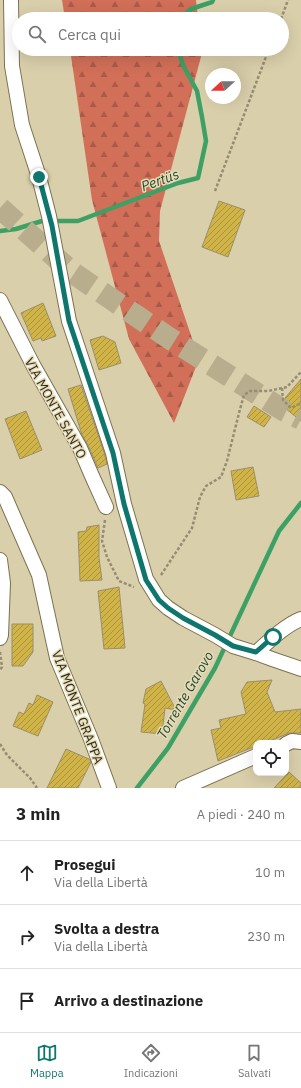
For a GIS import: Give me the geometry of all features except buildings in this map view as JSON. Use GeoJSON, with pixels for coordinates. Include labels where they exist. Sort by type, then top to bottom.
{"type":"FeatureCollection","features":[{"type":"Feature","properties":{"kind":"street"},"geometry":{"type":"LineString","coordinates":[[11,0],[12,66],[22,125],[39,177],[50,221],[69,321],[113,453],[124,504],[146,580],[159,600],[183,618],[233,646],[256,652],[301,669]]}},
{"type":"Feature","properties":{"kind":"street","name":"VIA MONTE SANTO"},"geometry":{"type":"LineString","coordinates":[[0,300],[33,365],[80,448],[106,507]]}},
{"type":"Feature","properties":{"kind":"street","name":"VIA MONTE GRAPPA"},"geometry":{"type":"LineString","coordinates":[[0,492],[5,497],[39,575],[57,658],[91,739],[109,788]]}},
{"type":"Feature","properties":{"kind":"street"},"geometry":{"type":"LineString","coordinates":[[0,560],[2,583],[0,638]]}},
{"type":"Feature","properties":{"kind":"street"},"geometry":{"type":"LineString","coordinates":[[256,652],[273,637],[301,619]]}},
{"type":"Feature","properties":{"kind":"street"},"geometry":{"type":"LineString","coordinates":[[289,742],[292,741],[301,742]]}},
{"type":"Feature","properties":{"kind":"street"},"geometry":{"type":"LineString","coordinates":[[183,788],[253,757]]}},
{"type":"Feature","properties":{"kind":"path"},"geometry":{"type":"LineString","coordinates":[[284,12],[288,0]]}},
{"type":"Feature","properties":{"kind":"path"},"geometry":{"type":"LineString","coordinates":[[215,191],[266,56]]}},
{"type":"Feature","properties":{"kind":"path"},"geometry":{"type":"LineString","coordinates":[[160,578],[192,528],[200,497],[206,486],[221,477],[227,461],[244,395],[250,391],[268,391],[287,387],[301,372]]}},
{"type":"Feature","properties":{"kind":"path"},"geometry":{"type":"LineString","coordinates":[[282,388],[283,400],[291,408],[301,403]]}},
{"type":"Feature","properties":{"kind":"path"},"geometry":{"type":"LineString","coordinates":[[106,507],[102,541],[107,557],[119,581],[138,589]]}},
{"type":"Feature","properties":{"kind":"path"},"geometry":{"type":"LineString","coordinates":[[0,652],[2,666],[0,670]]}},
{"type":"Feature","properties":{"kind":"path"},"geometry":{"type":"LineString","coordinates":[[0,744],[7,755],[30,778],[37,788]]}},
{"type":"Feature","properties":{"kind":"green space"},"geometry":{"type":"Polygon","coordinates":[[[62,0],[196,0],[197,12],[64,12],[62,0]]]}},
{"type":"Feature","properties":{"kind":"green space"},"geometry":{"type":"Polygon","coordinates":[[[71,56],[201,56],[160,211],[159,241],[199,359],[174,423],[129,339],[92,200],[71,56]]]}},
{"type":"Feature","properties":{"kind":"waterway","name":"Pertüs"},"geometry":{"type":"LineString","coordinates":[[187,12],[191,9],[212,2],[213,0]]}},
{"type":"Feature","properties":{"kind":"waterway","name":"Pertüs"},"geometry":{"type":"LineString","coordinates":[[0,231],[16,229],[42,221],[78,221],[178,183],[198,178],[206,141],[197,91],[183,65],[180,56]]}},
{"type":"Feature","properties":{"kind":"waterway","name":"Torrente Garovo"},"geometry":{"type":"LineString","coordinates":[[137,788],[168,748],[215,668],[279,531],[301,503]]}},
{"type":"Feature","properties":{"kind":"tunnel"},"geometry":{"type":"LineString","coordinates":[[0,208],[73,273],[169,338],[283,410],[301,419]]}},
{"type":"Feature","properties":{"kind":"route"},"geometry":{"type":"LineString","coordinates":[[39,177],[52,226],[69,321],[113,453],[124,504],[146,580],[159,600],[168,608],[233,646],[256,652],[273,637]]}}]}
